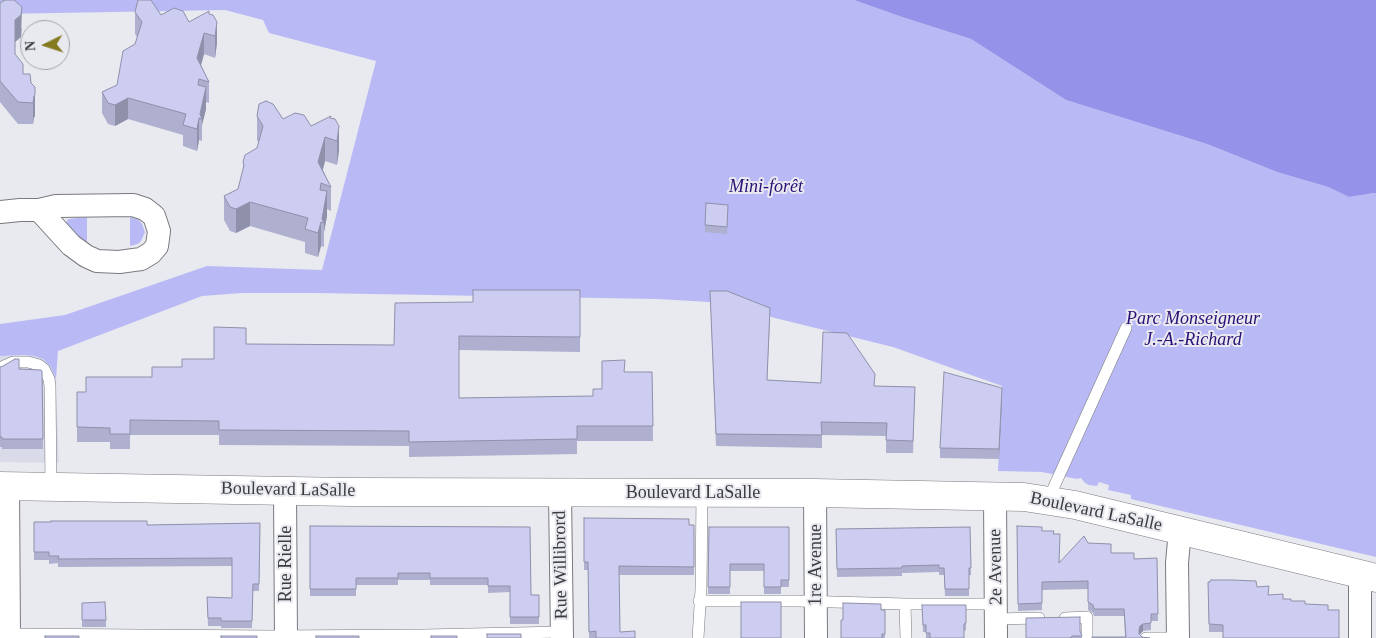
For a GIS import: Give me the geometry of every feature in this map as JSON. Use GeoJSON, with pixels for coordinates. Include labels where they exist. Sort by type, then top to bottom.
{"type":"FeatureCollection","features":[{"type":"Feature","properties":{"kind":"main road","name":"Boulevard LaSalle"},"geometry":{"type":"LineString","coordinates":[[4,486],[560,493],[815,493],[1024,497],[1075,505],[1368,576]]}},
{"type":"Feature","properties":{"kind":"street"},"geometry":{"type":"LineString","coordinates":[[0,212],[39,210],[56,206],[133,205],[145,209],[154,216],[159,231],[157,246],[151,253],[141,259],[119,262],[97,261],[86,256],[71,244],[39,210]]}},
{"type":"Feature","properties":{"kind":"street"},"geometry":{"type":"LineString","coordinates":[[4,486],[7,633]]}},
{"type":"Feature","properties":{"kind":"street","name":"Rue Rielle"},"geometry":{"type":"LineString","coordinates":[[285,490],[286,637]]}},
{"type":"Feature","properties":{"kind":"street","name":"Rue Willibrord"},"geometry":{"type":"LineString","coordinates":[[560,493],[562,635]]}},
{"type":"Feature","properties":{"kind":"street","name":"1re Avenue"},"geometry":{"type":"LineString","coordinates":[[815,493],[816,638]]}},
{"type":"Feature","properties":{"kind":"street","name":"2e Avenue"},"geometry":{"type":"LineString","coordinates":[[995,496],[996,620]]}},
{"type":"Feature","properties":{"kind":"street"},"geometry":{"type":"LineString","coordinates":[[1178,638],[1177,563],[1180,530]]}},
{"type":"Feature","properties":{"kind":"street"},"geometry":{"type":"LineString","coordinates":[[1360,638],[1368,576]]}},
{"type":"Feature","properties":{"kind":"lane"},"geometry":{"type":"LineString","coordinates":[[1048,500],[1126,328]]}},
{"type":"Feature","properties":{"kind":"lane"},"geometry":{"type":"LineString","coordinates":[[0,369],[13,362],[39,364],[49,379],[51,486]]}},
{"type":"Feature","properties":{"kind":"lane"},"geometry":{"type":"LineString","coordinates":[[698,638],[702,493]]}},
{"type":"Feature","properties":{"kind":"lane"},"geometry":{"type":"LineString","coordinates":[[700,601],[816,601],[906,604],[996,620],[1088,617],[1087,638]]}},
{"type":"Feature","properties":{"kind":"lane"},"geometry":{"type":"LineString","coordinates":[[906,604],[906,638]]}},
{"type":"Feature","properties":{"kind":"lane"},"geometry":{"type":"LineString","coordinates":[[7,633],[146,637],[562,635]]}},
{"type":"Feature","properties":{"kind":"lane"},"geometry":{"type":"LineString","coordinates":[[1146,638],[1178,638]]}},
{"type":"Feature","properties":{"kind":"shaded area"},"geometry":{"type":"Polygon","coordinates":[[[854,0],[1376,0],[1376,193],[1349,197],[1328,187],[1277,172],[1207,144],[1066,100],[971,39],[854,0]]]}},
{"type":"Feature","properties":{"kind":"shaded area"},"geometry":{"type":"Polygon","coordinates":[[[0,356],[34,356],[43,359],[54,373],[56,379],[59,463],[0,462],[0,356]]]}},
{"type":"Feature","properties":{"kind":"green space","name":"Parc Monseigneur J.-A.-Richard"},"geometry":{"type":"Polygon","coordinates":[[[0,0],[854,0],[971,39],[1066,100],[1207,144],[1277,172],[1328,187],[1349,197],[1376,193],[1376,557],[1131,499],[1131,495],[1108,490],[1109,485],[1099,482],[1097,486],[1085,483],[1081,478],[1077,479],[1042,472],[998,471],[1002,386],[893,347],[775,318],[727,303],[657,299],[316,293],[242,293],[202,296],[58,351],[56,379],[50,366],[43,359],[23,355],[0,356],[0,324],[65,315],[207,266],[322,270],[376,61],[269,33],[263,20],[225,10],[0,14],[0,0]]]}},
{"type":"Feature","properties":{"kind":"green space"},"geometry":{"type":"Polygon","coordinates":[[[87,217],[87,245],[65,225],[68,219],[87,217]]]}},
{"type":"Feature","properties":{"kind":"green space"},"geometry":{"type":"Polygon","coordinates":[[[130,217],[139,220],[145,232],[138,244],[130,246],[130,217]]]}},
{"type":"Feature","properties":{"kind":"building"},"geometry":{"type":"Polygon","coordinates":[[[14,0],[22,7],[21,15],[15,20],[15,54],[20,60],[20,70],[23,70],[23,74],[30,74],[31,83],[35,87],[33,103],[18,102],[0,81],[0,4],[4,1],[14,0]]]}},
{"type":"Feature","properties":{"kind":"building"},"geometry":{"type":"Polygon","coordinates":[[[138,0],[151,0],[161,15],[174,8],[183,11],[189,22],[209,11],[209,14],[213,15],[217,22],[215,36],[204,33],[197,58],[209,82],[199,79],[198,85],[206,87],[200,114],[202,119],[199,118],[197,129],[183,125],[186,114],[128,98],[115,105],[108,103],[102,92],[117,85],[123,51],[135,44],[142,22],[135,12],[138,0]]]}},
{"type":"Feature","properties":{"kind":"building"},"geometry":{"type":"Polygon","coordinates":[[[266,101],[273,104],[283,119],[295,113],[304,115],[311,126],[331,116],[330,118],[335,119],[339,126],[337,141],[325,137],[318,162],[331,187],[321,183],[320,190],[327,191],[322,219],[324,223],[321,222],[318,233],[305,229],[308,218],[250,202],[236,209],[230,207],[224,196],[238,189],[245,155],[257,148],[263,126],[257,116],[259,104],[266,101]]]}},
{"type":"Feature","properties":{"kind":"building"},"geometry":{"type":"Polygon","coordinates":[[[706,203],[728,205],[727,227],[705,225],[706,203]]]}},
{"type":"Feature","properties":{"kind":"building"},"geometry":{"type":"Polygon","coordinates":[[[473,290],[580,290],[580,337],[459,336],[459,398],[593,396],[593,389],[602,389],[602,361],[625,360],[624,372],[652,372],[653,426],[577,426],[577,439],[409,442],[409,431],[219,430],[219,421],[130,420],[130,434],[110,434],[110,428],[77,427],[77,392],[86,392],[86,377],[152,377],[152,367],[182,367],[182,359],[214,359],[214,327],[246,328],[246,344],[394,345],[395,303],[473,302],[473,290]]]}},
{"type":"Feature","properties":{"kind":"building"},"geometry":{"type":"Polygon","coordinates":[[[710,291],[727,291],[770,308],[767,380],[821,383],[823,332],[847,333],[875,374],[874,386],[915,387],[913,441],[886,440],[887,423],[821,422],[822,435],[716,434],[710,291]]]}},
{"type":"Feature","properties":{"kind":"building"},"geometry":{"type":"Polygon","coordinates":[[[15,359],[19,359],[19,369],[42,371],[43,439],[2,439],[0,437],[0,367],[15,359]]]}},
{"type":"Feature","properties":{"kind":"building"},"geometry":{"type":"Polygon","coordinates":[[[944,372],[1002,388],[999,449],[940,448],[944,372]]]}},
{"type":"Feature","properties":{"kind":"building"},"geometry":{"type":"Polygon","coordinates":[[[584,518],[689,519],[689,525],[694,525],[694,567],[619,566],[620,632],[635,631],[635,638],[596,638],[596,631],[589,632],[588,562],[584,562],[584,518]]]}},
{"type":"Feature","properties":{"kind":"building"},"geometry":{"type":"Polygon","coordinates":[[[147,521],[147,525],[260,523],[259,584],[253,584],[252,621],[221,621],[221,618],[208,618],[207,597],[232,598],[232,558],[58,559],[59,556],[49,556],[49,552],[34,552],[34,522],[147,521]]]}},
{"type":"Feature","properties":{"kind":"building"},"geometry":{"type":"Polygon","coordinates":[[[310,526],[530,527],[531,595],[539,595],[539,617],[510,617],[510,586],[488,586],[488,578],[430,578],[430,573],[398,573],[398,578],[356,578],[356,589],[310,589],[310,526]]]}},
{"type":"Feature","properties":{"kind":"building"},"geometry":{"type":"Polygon","coordinates":[[[1017,526],[1042,527],[1042,531],[1054,531],[1053,534],[1060,534],[1059,563],[1084,536],[1088,543],[1111,544],[1111,553],[1134,553],[1134,559],[1157,558],[1158,614],[1151,614],[1151,623],[1143,624],[1139,630],[1139,634],[1142,637],[1150,638],[1092,638],[1126,637],[1124,609],[1094,609],[1093,605],[1088,602],[1088,581],[1042,582],[1042,603],[1018,604],[1017,526]]]}},
{"type":"Feature","properties":{"kind":"building"},"geometry":{"type":"Polygon","coordinates":[[[709,527],[789,527],[789,580],[781,580],[781,587],[764,587],[764,564],[730,564],[730,587],[708,587],[709,527]]]}},
{"type":"Feature","properties":{"kind":"building"},"geometry":{"type":"Polygon","coordinates":[[[970,527],[971,568],[969,568],[969,589],[945,589],[944,568],[939,568],[939,565],[902,566],[902,568],[837,569],[836,529],[970,527]]]}},
{"type":"Feature","properties":{"kind":"building"},"geometry":{"type":"Polygon","coordinates":[[[1211,580],[1256,581],[1257,587],[1269,586],[1268,595],[1283,594],[1283,599],[1291,599],[1291,601],[1305,601],[1305,604],[1328,605],[1328,610],[1339,610],[1339,638],[1223,638],[1223,625],[1209,624],[1208,582],[1211,580]]]}},
{"type":"Feature","properties":{"kind":"building"},"geometry":{"type":"Polygon","coordinates":[[[105,602],[106,620],[82,620],[82,603],[105,602]]]}},
{"type":"Feature","properties":{"kind":"building"},"geometry":{"type":"Polygon","coordinates":[[[741,602],[781,602],[781,638],[741,638],[741,602]]]}},
{"type":"Feature","properties":{"kind":"building"},"geometry":{"type":"Polygon","coordinates":[[[843,603],[881,604],[881,610],[885,610],[885,634],[882,634],[882,638],[841,638],[843,603]]]}},
{"type":"Feature","properties":{"kind":"building"},"geometry":{"type":"Polygon","coordinates":[[[922,605],[966,605],[964,638],[930,638],[930,633],[926,633],[926,625],[923,625],[922,605]]]}},
{"type":"Feature","properties":{"kind":"building"},"geometry":{"type":"Polygon","coordinates":[[[1080,617],[1082,636],[1072,636],[1070,638],[1026,638],[1026,618],[1080,617]]]}},
{"type":"Feature","properties":{"kind":"building"},"geometry":{"type":"Polygon","coordinates":[[[487,634],[521,634],[521,638],[487,638],[487,634]]]}},
{"type":"Feature","properties":{"kind":"building"},"geometry":{"type":"Polygon","coordinates":[[[45,636],[79,636],[79,638],[45,638],[45,636]]]}},
{"type":"Feature","properties":{"kind":"building"},"geometry":{"type":"Polygon","coordinates":[[[221,636],[257,636],[257,638],[221,638],[221,636]]]}},
{"type":"Feature","properties":{"kind":"building"},"geometry":{"type":"Polygon","coordinates":[[[316,636],[359,636],[359,638],[316,638],[316,636]]]}},
{"type":"Feature","properties":{"kind":"building"},"geometry":{"type":"Polygon","coordinates":[[[431,636],[457,636],[457,638],[431,638],[431,636]]]}},
{"type":"Feature","properties":{"kind":"park label","name":"Mini-forêt"},"geometry":{"type":"Point","coordinates":[766,187]}}]}
